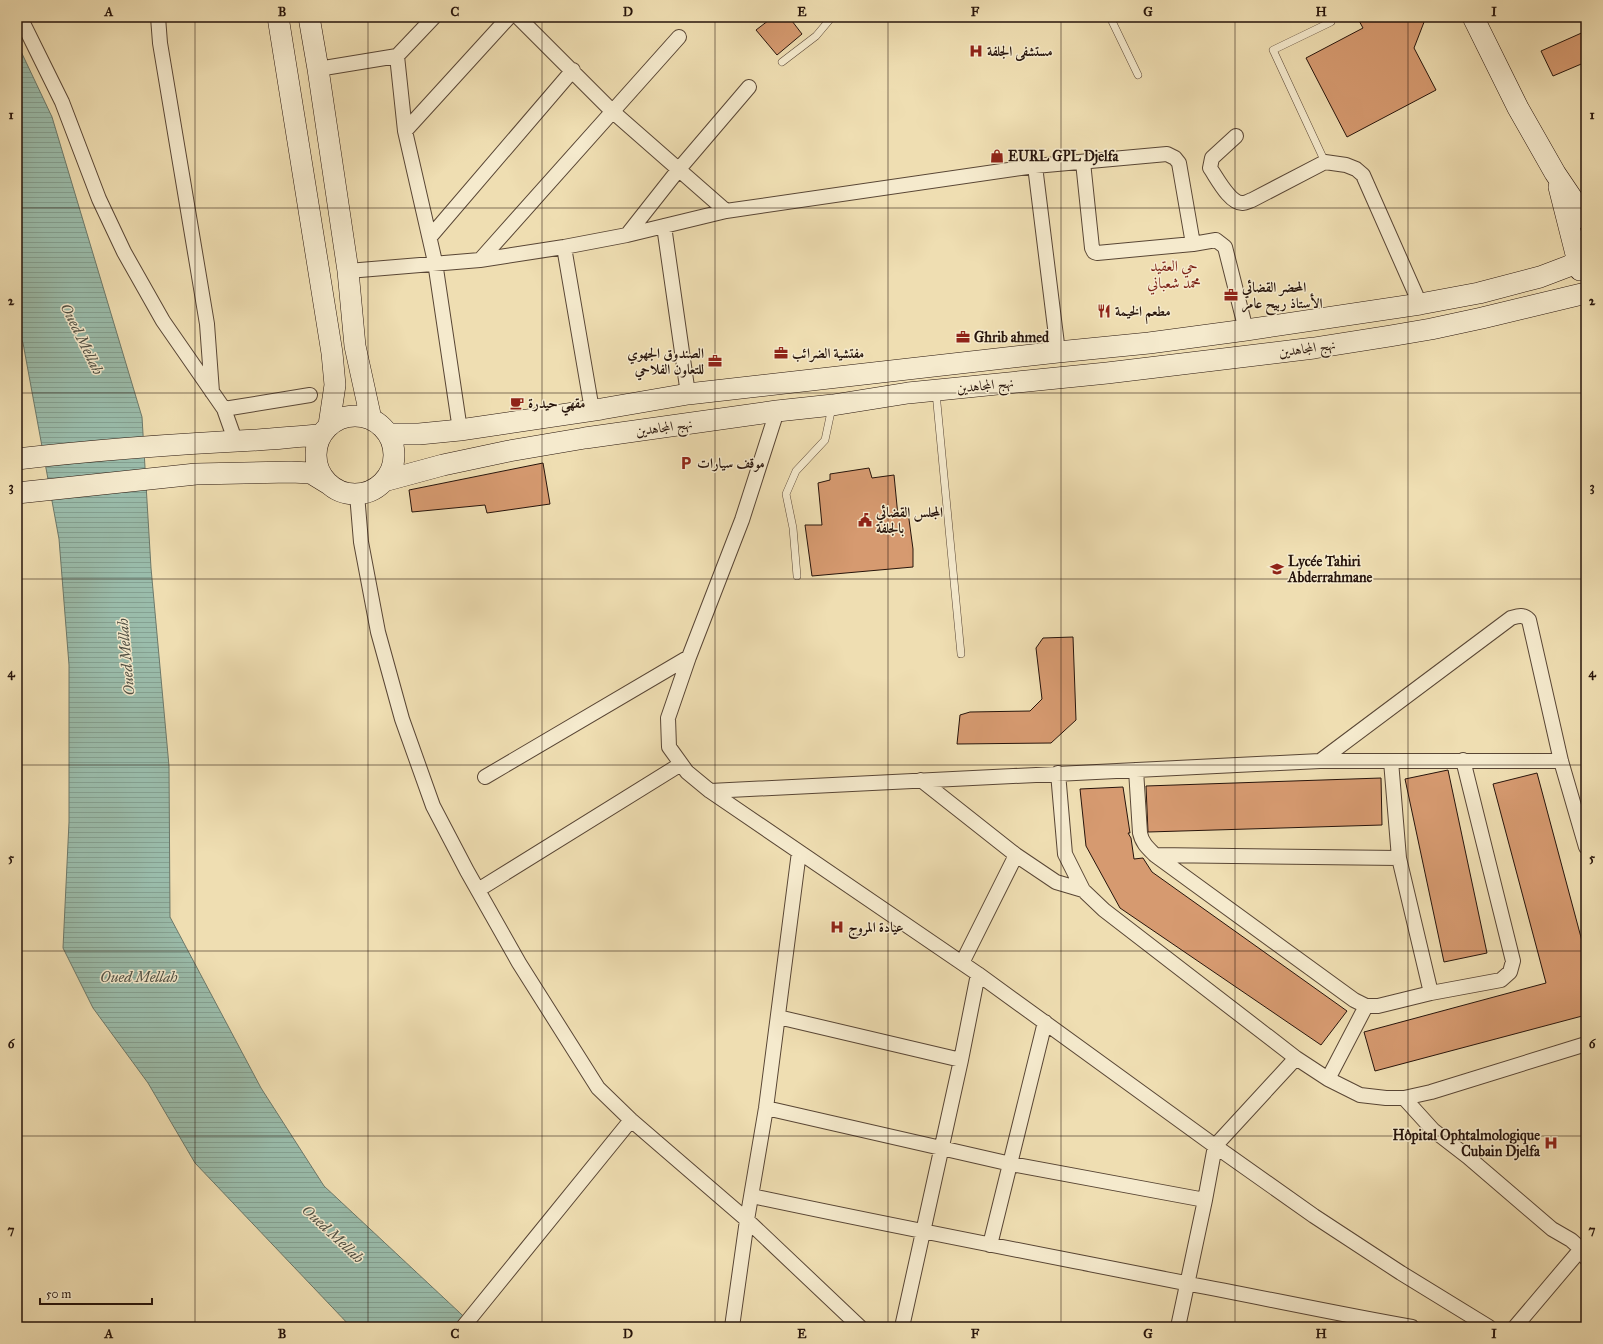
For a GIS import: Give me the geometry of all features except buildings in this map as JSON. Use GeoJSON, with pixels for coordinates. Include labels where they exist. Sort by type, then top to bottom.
{"type":"FeatureCollection","features":[{"type":"Feature","properties":{"kind":"main road"},"geometry":{"type":"LineString","coordinates":[[278,17],[332,353],[335,385],[325,430],[316,448],[316,461],[320,474],[329,484]]}},
{"type":"Feature","properties":{"kind":"main road"},"geometry":{"type":"LineString","coordinates":[[309,17],[348,271],[355,346],[371,419]]}},
{"type":"Feature","properties":{"kind":"main road"},"geometry":{"type":"LineString","coordinates":[[1473,17],[1518,108],[1555,173],[1586,219]]}},
{"type":"Feature","properties":{"kind":"main road"},"geometry":{"type":"LineString","coordinates":[[1555,173],[1583,267]]}},
{"type":"Feature","properties":{"kind":"main road","name":"نهج المجاهدين"},"geometry":{"type":"LineString","coordinates":[[388,434],[419,434],[460,430],[688,394],[1149,343],[1246,330],[1420,304],[1479,293],[1525,282],[1554,272],[1583,267]]}},
{"type":"Feature","properties":{"kind":"main road","name":"نهج المجاهدين"},"geometry":{"type":"LineString","coordinates":[[384,481],[443,464],[585,438],[777,411],[833,405],[908,393],[1107,373],[1322,346],[1431,329],[1586,293]]}},
{"type":"Feature","properties":{"kind":"main road"},"geometry":{"type":"LineString","coordinates":[[17,459],[295,436],[325,430],[338,419],[349,416],[360,416],[371,419],[380,425],[388,434],[393,446],[394,458],[391,470],[384,481],[367,492],[357,494],[342,492],[311,473],[291,472],[196,474],[17,492]]}},
{"type":"Feature","properties":{"kind":"street"},"geometry":{"type":"LineString","coordinates":[[20,17],[62,102],[99,199],[124,252],[163,321],[224,409],[235,440]]}},
{"type":"Feature","properties":{"kind":"street"},"geometry":{"type":"LineString","coordinates":[[158,17],[160,43],[173,125],[207,324],[212,392]]}},
{"type":"Feature","properties":{"kind":"street"},"geometry":{"type":"LineString","coordinates":[[318,69],[397,56],[434,17]]}},
{"type":"Feature","properties":{"kind":"street"},"geometry":{"type":"LineString","coordinates":[[405,131],[508,17]]}},
{"type":"Feature","properties":{"kind":"street"},"geometry":{"type":"LineString","coordinates":[[518,17],[573,70],[612,111],[726,211]]}},
{"type":"Feature","properties":{"kind":"street"},"geometry":{"type":"LineString","coordinates":[[480,260],[678,37]]}},
{"type":"Feature","properties":{"kind":"street"},"geometry":{"type":"LineString","coordinates":[[397,56],[405,131],[435,262],[460,430]]}},
{"type":"Feature","properties":{"kind":"street"},"geometry":{"type":"LineString","coordinates":[[430,237],[573,70]]}},
{"type":"Feature","properties":{"kind":"street"},"geometry":{"type":"LineString","coordinates":[[627,235],[679,169],[749,87]]}},
{"type":"Feature","properties":{"kind":"street"},"geometry":{"type":"LineString","coordinates":[[1236,136],[1212,158],[1210,168],[1229,196],[1235,201],[1242,203],[1252,200],[1325,162],[1346,165],[1356,169],[1363,175],[1420,304]]}},
{"type":"Feature","properties":{"kind":"street"},"geometry":{"type":"LineString","coordinates":[[348,271],[435,262],[480,260],[564,247],[627,235],[726,211],[1035,166],[1167,154],[1175,158],[1179,163],[1193,244]]}},
{"type":"Feature","properties":{"kind":"street"},"geometry":{"type":"LineString","coordinates":[[1083,162],[1092,248],[1094,252],[1097,253],[1193,244],[1216,240],[1225,247],[1246,330]]}},
{"type":"Feature","properties":{"kind":"street"},"geometry":{"type":"LineString","coordinates":[[1035,166],[1058,352]]}},
{"type":"Feature","properties":{"kind":"street"},"geometry":{"type":"LineString","coordinates":[[664,226],[688,394]]}},
{"type":"Feature","properties":{"kind":"street"},"geometry":{"type":"LineString","coordinates":[[564,247],[592,410]]}},
{"type":"Feature","properties":{"kind":"street"},"geometry":{"type":"LineString","coordinates":[[224,409],[310,395]]}},
{"type":"Feature","properties":{"kind":"street"},"geometry":{"type":"LineString","coordinates":[[777,411],[742,520],[689,657],[668,718],[669,747],[687,772],[710,791],[978,974],[1215,1146],[1320,1220],[1401,1273],[1489,1327]]}},
{"type":"Feature","properties":{"kind":"street"},"geometry":{"type":"LineString","coordinates":[[357,494],[361,542],[378,632],[402,719],[433,806],[519,963],[598,1088],[631,1120],[747,1220],[860,1327]]}},
{"type":"Feature","properties":{"kind":"street"},"geometry":{"type":"LineString","coordinates":[[1320,761],[1511,618],[1525,616],[1529,620],[1561,761],[1586,848]]}},
{"type":"Feature","properties":{"kind":"street"},"geometry":{"type":"LineString","coordinates":[[485,777],[689,657]]}},
{"type":"Feature","properties":{"kind":"street"},"geometry":{"type":"LineString","coordinates":[[1136,770],[1141,840],[1155,855],[1354,1000],[1366,1006],[1378,1006],[1431,993],[1501,980],[1510,972],[1513,962],[1463,760]]}},
{"type":"Feature","properties":{"kind":"street"},"geometry":{"type":"LineString","coordinates":[[710,791],[1320,761],[1561,761]]}},
{"type":"Feature","properties":{"kind":"street"},"geometry":{"type":"LineString","coordinates":[[1391,761],[1399,858],[1431,993]]}},
{"type":"Feature","properties":{"kind":"street"},"geometry":{"type":"LineString","coordinates":[[478,890],[681,764]]}},
{"type":"Feature","properties":{"kind":"street"},"geometry":{"type":"LineString","coordinates":[[1058,773],[1066,854],[1074,874],[1083,890],[1104,910],[1296,1058],[1328,1079],[1360,1095],[1386,1098],[1404,1098],[1431,1092],[1586,1044]]}},
{"type":"Feature","properties":{"kind":"street"},"geometry":{"type":"LineString","coordinates":[[921,780],[1016,855],[1056,882],[1083,890]]}},
{"type":"Feature","properties":{"kind":"street"},"geometry":{"type":"LineString","coordinates":[[735,1325],[747,1220],[766,1108],[799,852]]}},
{"type":"Feature","properties":{"kind":"street"},"geometry":{"type":"LineString","coordinates":[[962,963],[1016,855]]}},
{"type":"Feature","properties":{"kind":"street"},"geometry":{"type":"LineString","coordinates":[[1155,855],[1399,858]]}},
{"type":"Feature","properties":{"kind":"street"},"geometry":{"type":"LineString","coordinates":[[902,1327],[961,1060],[978,974]]}},
{"type":"Feature","properties":{"kind":"street"},"geometry":{"type":"LineString","coordinates":[[1328,1079],[1366,1006]]}},
{"type":"Feature","properties":{"kind":"street"},"geometry":{"type":"LineString","coordinates":[[778,1017],[961,1060]]}},
{"type":"Feature","properties":{"kind":"street"},"geometry":{"type":"LineString","coordinates":[[990,1245],[1045,1022]]}},
{"type":"Feature","properties":{"kind":"street"},"geometry":{"type":"LineString","coordinates":[[1178,1327],[1215,1146],[1296,1058]]}},
{"type":"Feature","properties":{"kind":"street"},"geometry":{"type":"LineString","coordinates":[[1404,1098],[1433,1130],[1468,1157],[1552,1229],[1571,1240],[1584,1253],[1515,1327]]}},
{"type":"Feature","properties":{"kind":"street"},"geometry":{"type":"LineString","coordinates":[[766,1108],[1011,1164],[1205,1200]]}},
{"type":"Feature","properties":{"kind":"street"},"geometry":{"type":"LineString","coordinates":[[463,1327],[498,1286],[631,1120]]}},
{"type":"Feature","properties":{"kind":"street"},"geometry":{"type":"LineString","coordinates":[[752,1196],[922,1232],[1412,1327]]}},
{"type":"Feature","properties":{"kind":"lane"},"geometry":{"type":"LineString","coordinates":[[782,62],[816,36],[832,17]]}},
{"type":"Feature","properties":{"kind":"lane"},"geometry":{"type":"LineString","coordinates":[[1110,17],[1138,75]]}},
{"type":"Feature","properties":{"kind":"lane"},"geometry":{"type":"LineString","coordinates":[[1325,162],[1273,50],[1331,22]]}},
{"type":"Feature","properties":{"kind":"lane"},"geometry":{"type":"LineString","coordinates":[[936,390],[961,654]]}},
{"type":"Feature","properties":{"kind":"lane"},"geometry":{"type":"LineString","coordinates":[[797,576],[793,528],[786,494],[796,471],[825,440],[833,405]]}},
{"type":"Feature","properties":{"kind":"water","name":"Oued Mellah"},"geometry":{"type":"Polygon","coordinates":[[[17,43],[52,117],[142,417],[151,568],[169,766],[170,917],[261,1088],[324,1186],[475,1327],[351,1327],[195,1163],[148,1083],[93,1008],[63,948],[69,822],[69,665],[59,539],[23,343],[17,329],[17,43]]]}},
{"type":"Feature","properties":{"kind":"place","name":"مستشفى الجلفة"},"geometry":{"type":"Point","coordinates":[976,51]}},
{"type":"Feature","properties":{"kind":"place","name":"EURL GPL Djelfa"},"geometry":{"type":"Point","coordinates":[997,156]}},
{"type":"Feature","properties":{"kind":"place","name":"المحضر القضائي الأستاذ ربيح عامر"},"geometry":{"type":"Point","coordinates":[1231,295]}},
{"type":"Feature","properties":{"kind":"place","name":"مطعم الخيمة"},"geometry":{"type":"Point","coordinates":[1104,311]}},
{"type":"Feature","properties":{"kind":"place","name":"Ghrib ahmed"},"geometry":{"type":"Point","coordinates":[963,337]}},
{"type":"Feature","properties":{"kind":"place","name":"مفتشية الضرائب"},"geometry":{"type":"Point","coordinates":[781,353]}},
{"type":"Feature","properties":{"kind":"place","name":"الصندوق الجهوي للتعاون الفلاحي"},"geometry":{"type":"Point","coordinates":[715,361]}},
{"type":"Feature","properties":{"kind":"place","name":"مقهي حيدرة"},"geometry":{"type":"Point","coordinates":[517,403]}},
{"type":"Feature","properties":{"kind":"place","name":"موقف سيارات"},"geometry":{"type":"Point","coordinates":[686,463]}},
{"type":"Feature","properties":{"kind":"place","name":"المجلس القضائي بالجلفة"},"geometry":{"type":"Point","coordinates":[865,520]}},
{"type":"Feature","properties":{"kind":"place","name":"Lycée Tahiri Abderrahmane"},"geometry":{"type":"Point","coordinates":[1277,569]}},
{"type":"Feature","properties":{"kind":"place","name":"عيادة المروج"},"geometry":{"type":"Point","coordinates":[837,927]}},
{"type":"Feature","properties":{"kind":"place","name":"Hôpital Ophtalmologique Cubain Djelfa"},"geometry":{"type":"Point","coordinates":[1551,1143]}},
{"type":"Feature","properties":{"kind":"district","name":"حي العقيد محمد شعباني"},"geometry":{"type":"Point","coordinates":[1174,274]}}]}
